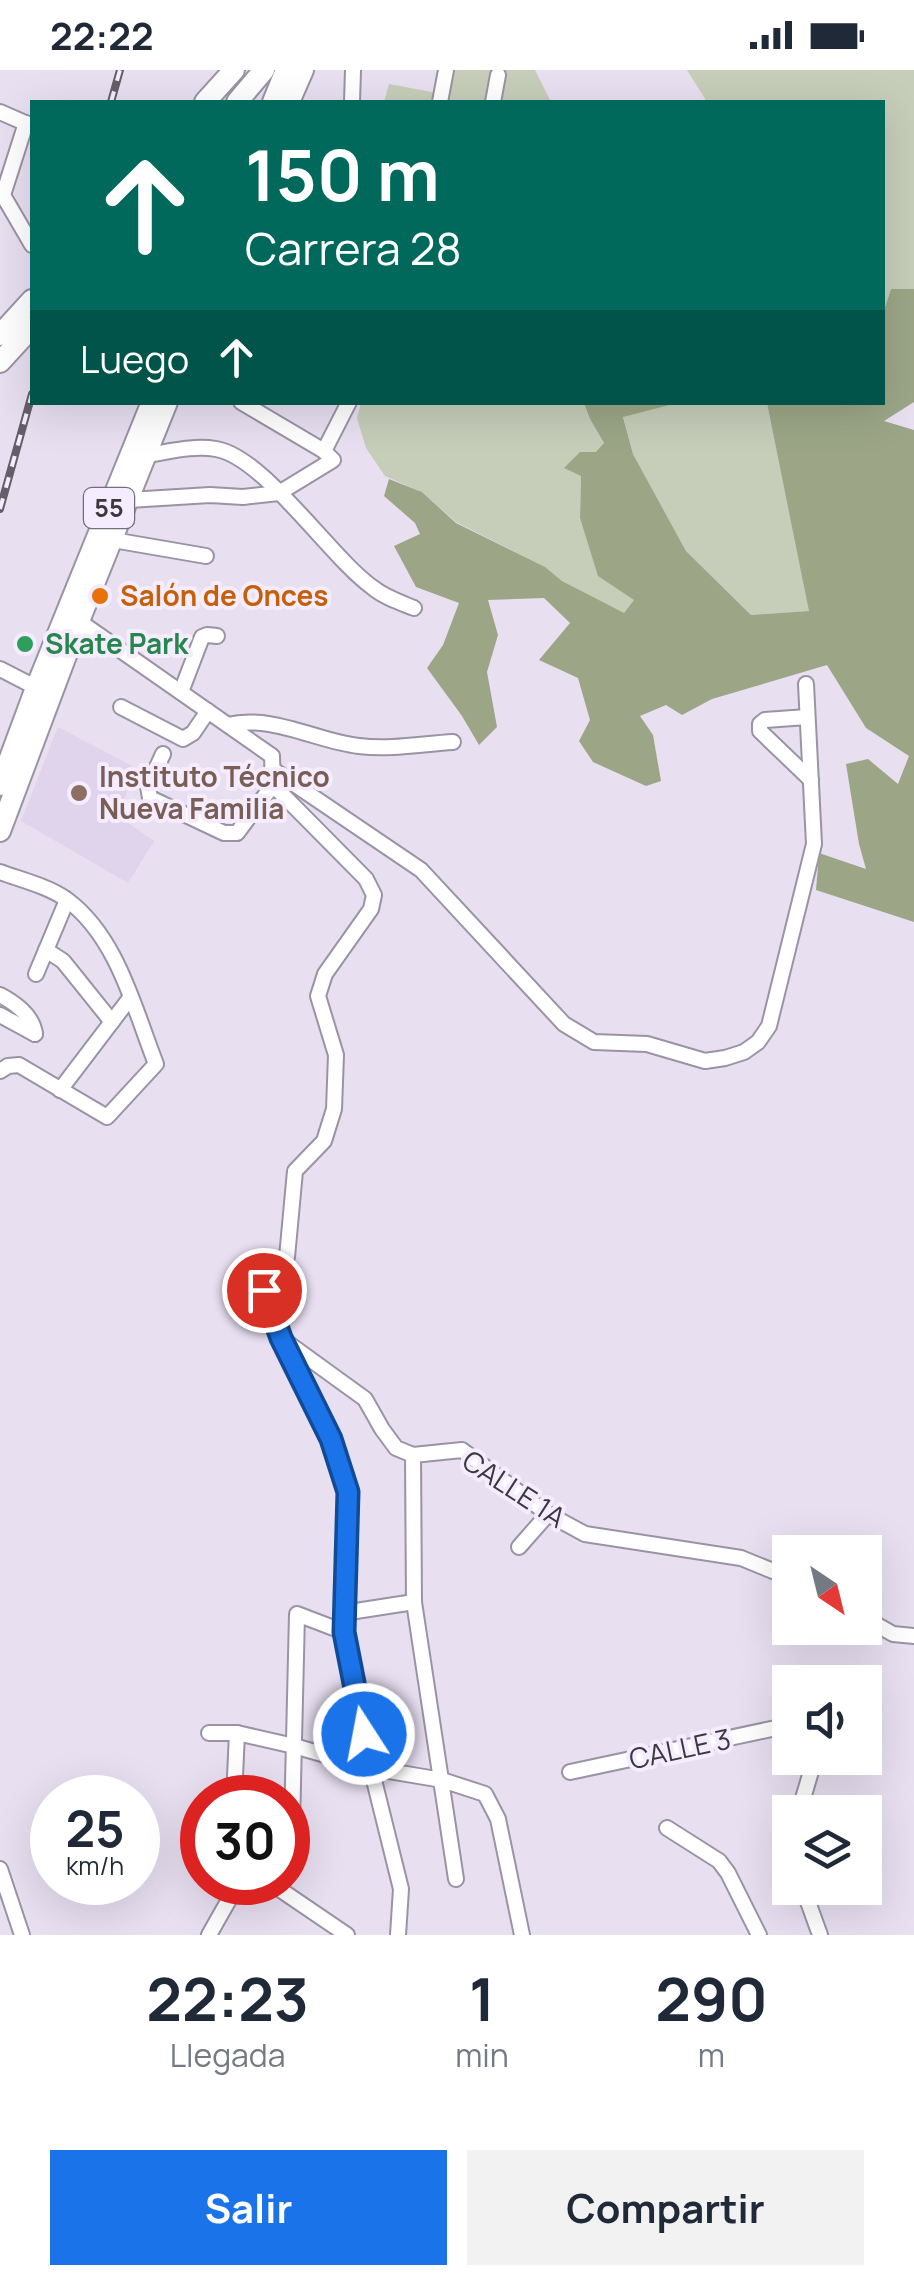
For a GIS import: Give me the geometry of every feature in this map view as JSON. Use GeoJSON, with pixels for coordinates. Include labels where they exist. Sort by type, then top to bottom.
{"type":"FeatureCollection","features":[{"type":"Feature","properties":{"kind":"highway"},"geometry":{"type":"LineString","coordinates":[[207,100],[234,70]]}},
{"type":"Feature","properties":{"kind":"highway"},"geometry":{"type":"LineString","coordinates":[[239,100],[264,70]]}},
{"type":"Feature","properties":{"kind":"highway"},"geometry":{"type":"LineString","coordinates":[[274,100],[286,70]]}},
{"type":"Feature","properties":{"kind":"highway"},"geometry":{"type":"LineString","coordinates":[[291,100],[302,70]]}},
{"type":"Feature","properties":{"kind":"highway"},"geometry":{"type":"LineString","coordinates":[[3,324],[30,302]]}},
{"type":"Feature","properties":{"kind":"highway"},"geometry":{"type":"LineString","coordinates":[[0,362],[30,329]]}},
{"type":"Feature","properties":{"kind":"highway","name":"55"},"geometry":{"type":"LineString","coordinates":[[0,785],[44,691],[151,405]]}},
{"type":"Feature","properties":{"kind":"highway","name":"55"},"geometry":{"type":"LineString","coordinates":[[73,617],[113,540],[166,405]]}},
{"type":"Feature","properties":{"kind":"highway","name":"55"},"geometry":{"type":"LineString","coordinates":[[0,832],[44,691]]}},
{"type":"Feature","properties":{"kind":"street"},"geometry":{"type":"LineString","coordinates":[[352,100],[354,70]]}},
{"type":"Feature","properties":{"kind":"street"},"geometry":{"type":"LineString","coordinates":[[440,100],[446,70]]}},
{"type":"Feature","properties":{"kind":"street"},"geometry":{"type":"LineString","coordinates":[[493,100],[498,75]]}},
{"type":"Feature","properties":{"kind":"street"},"geometry":{"type":"LineString","coordinates":[[0,112],[29,125],[2,192],[28,228]]}},
{"type":"Feature","properties":{"kind":"street"},"geometry":{"type":"LineString","coordinates":[[246,405],[328,455]]}},
{"type":"Feature","properties":{"kind":"street"},"geometry":{"type":"LineString","coordinates":[[128,500],[279,494],[328,455],[348,405]]}},
{"type":"Feature","properties":{"kind":"street"},"geometry":{"type":"LineString","coordinates":[[146,455],[194,448],[232,454],[279,494],[369,586],[414,608]]}},
{"type":"Feature","properties":{"kind":"street"},"geometry":{"type":"LineString","coordinates":[[113,540],[206,556]]}},
{"type":"Feature","properties":{"kind":"street"},"geometry":{"type":"LineString","coordinates":[[73,617],[272,756],[273,785],[237,832],[224,834],[150,798],[148,787],[162,754]]}},
{"type":"Feature","properties":{"kind":"street"},"geometry":{"type":"LineString","coordinates":[[180,692],[202,637],[217,636]]}},
{"type":"Feature","properties":{"kind":"street"},"geometry":{"type":"LineString","coordinates":[[0,669],[44,691]]}},
{"type":"Feature","properties":{"kind":"street"},"geometry":{"type":"LineString","coordinates":[[272,768],[421,870],[564,1024],[594,1042],[647,1044],[704,1061],[725,1058],[758,1042],[768,1026],[814,844],[806,684]]}},
{"type":"Feature","properties":{"kind":"street"},"geometry":{"type":"LineString","coordinates":[[120,707],[182,739],[193,733],[208,711]]}},
{"type":"Feature","properties":{"kind":"street"},"geometry":{"type":"LineString","coordinates":[[807,717],[764,720],[760,731],[810,780]]}},
{"type":"Feature","properties":{"kind":"street"},"geometry":{"type":"LineString","coordinates":[[228,725],[240,722],[297,730],[339,744],[364,747],[453,742]]}},
{"type":"Feature","properties":{"kind":"street"},"geometry":{"type":"LineString","coordinates":[[273,785],[366,880],[374,895],[372,909],[325,974],[318,996],[336,1056],[334,1109],[324,1141],[295,1171],[287,1256],[264,1290],[281,1338],[331,1439],[348,1492],[344,1632],[371,1768],[401,1889],[398,1935]]}},
{"type":"Feature","properties":{"kind":"street"},"geometry":{"type":"LineString","coordinates":[[0,872],[67,900],[93,923],[116,963],[156,1064],[108,1117],[19,1065],[4,1069]]}},
{"type":"Feature","properties":{"kind":"street"},"geometry":{"type":"LineString","coordinates":[[36,974],[67,900]]}},
{"type":"Feature","properties":{"kind":"street"},"geometry":{"type":"LineString","coordinates":[[46,950],[63,961],[112,1022]]}},
{"type":"Feature","properties":{"kind":"street"},"geometry":{"type":"LineString","coordinates":[[0,995],[17,1005],[35,1034],[0,1015]]}},
{"type":"Feature","properties":{"kind":"street"},"geometry":{"type":"LineString","coordinates":[[60,1090],[130,998]]}},
{"type":"Feature","properties":{"kind":"street"},"geometry":{"type":"LineString","coordinates":[[281,1338],[365,1398],[396,1448],[413,1456],[414,1602],[456,1879]]}},
{"type":"Feature","properties":{"kind":"street","name":"CALLE 1A"},"geometry":{"type":"LineString","coordinates":[[413,1456],[462,1450],[548,1514],[585,1534],[740,1558],[772,1571]]}},
{"type":"Feature","properties":{"kind":"street"},"geometry":{"type":"LineString","coordinates":[[519,1548],[548,1514]]}},
{"type":"Feature","properties":{"kind":"street"},"geometry":{"type":"LineString","coordinates":[[343,1613],[414,1602]]}},
{"type":"Feature","properties":{"kind":"street"},"geometry":{"type":"LineString","coordinates":[[294,1775],[296,1614],[344,1632]]}},
{"type":"Feature","properties":{"kind":"street"},"geometry":{"type":"LineString","coordinates":[[882,1628],[892,1634],[914,1636]]}},
{"type":"Feature","properties":{"kind":"street","name":"CALLE 3"},"geometry":{"type":"LineString","coordinates":[[570,1772],[772,1729]]}},
{"type":"Feature","properties":{"kind":"street"},"geometry":{"type":"LineString","coordinates":[[209,1732],[237,1733],[371,1768],[442,1780],[485,1794],[498,1820],[522,1935]]}},
{"type":"Feature","properties":{"kind":"street"},"geometry":{"type":"LineString","coordinates":[[235,1775],[237,1733]]}},
{"type":"Feature","properties":{"kind":"street"},"geometry":{"type":"LineString","coordinates":[[666,1828],[719,1861],[759,1935]]}},
{"type":"Feature","properties":{"kind":"street"},"geometry":{"type":"LineString","coordinates":[[0,1870],[22,1935]]}},
{"type":"Feature","properties":{"kind":"street"},"geometry":{"type":"LineString","coordinates":[[209,1935],[226,1905]]}},
{"type":"Feature","properties":{"kind":"street"},"geometry":{"type":"LineString","coordinates":[[304,1905],[346,1935]]}},
{"type":"Feature","properties":{"kind":"street"},"geometry":{"type":"LineString","coordinates":[[810,1905],[822,1933]]}},
{"type":"Feature","properties":{"kind":"shaded area","name":"Instituto Técnico Nueva Familia"},"geometry":{"type":"Polygon","coordinates":[[[58,727],[136,768],[118,816],[154,841],[128,883],[21,821],[58,727]]]}},
{"type":"Feature","properties":{"kind":"green space"},"geometry":{"type":"Polygon","coordinates":[[[443,70],[535,70],[550,100],[385,100],[389,84],[437,93],[443,70]]]}},
{"type":"Feature","properties":{"kind":"green space"},"geometry":{"type":"Polygon","coordinates":[[[687,70],[914,70],[914,289],[891,289],[885,307],[885,100],[706,100],[687,70]]]}},
{"type":"Feature","properties":{"kind":"green space"},"geometry":{"type":"Polygon","coordinates":[[[891,289],[914,289],[914,402],[884,421],[914,430],[914,922],[816,890],[819,853],[866,869],[846,764],[868,759],[898,784],[909,756],[866,728],[827,665],[712,699],[682,715],[666,705],[640,716],[653,735],[661,781],[646,786],[593,762],[579,741],[590,720],[578,678],[539,660],[570,623],[544,598],[488,600],[498,635],[487,672],[497,727],[479,745],[427,668],[443,645],[459,603],[416,587],[394,546],[420,534],[415,523],[384,496],[389,479],[422,492],[456,523],[545,567],[562,581],[624,613],[634,600],[598,576],[580,518],[581,476],[564,468],[580,452],[596,452],[604,443],[585,405],[669,405],[623,417],[633,454],[686,551],[751,615],[809,611],[767,405],[885,405],[885,307],[891,289]]]}},
{"type":"Feature","properties":{"kind":"green space"},"geometry":{"type":"Polygon","coordinates":[[[360,405],[585,405],[604,443],[581,476],[580,518],[587,538],[634,600],[624,614],[456,522],[422,492],[385,476],[366,448],[357,418],[360,405]]]}},
{"type":"Feature","properties":{"kind":"green space"},"geometry":{"type":"Polygon","coordinates":[[[669,405],[767,405],[810,611],[751,615],[686,551],[633,454],[623,416],[669,405]]]}},
{"type":"Feature","properties":{"kind":"railway"},"geometry":{"type":"LineString","coordinates":[[112,100],[120,70]]}},
{"type":"Feature","properties":{"kind":"railway"},"geometry":{"type":"LineString","coordinates":[[0,509],[30,401]]}},
{"type":"Feature","properties":{"kind":"place","name":"Salón de Onces"},"geometry":{"type":"Point","coordinates":[100,596]}},
{"type":"Feature","properties":{"kind":"place","name":"Skate Park"},"geometry":{"type":"Point","coordinates":[25,644]}},
{"type":"Feature","properties":{"kind":"place","name":"Instituto Técnico Nueva Familia"},"geometry":{"type":"Point","coordinates":[79,793]}},
{"type":"Feature","properties":{"kind":"route"},"geometry":{"type":"LineString","coordinates":[[264,1290],[281,1338],[331,1439],[348,1492],[344,1632],[364,1734]]}}]}
